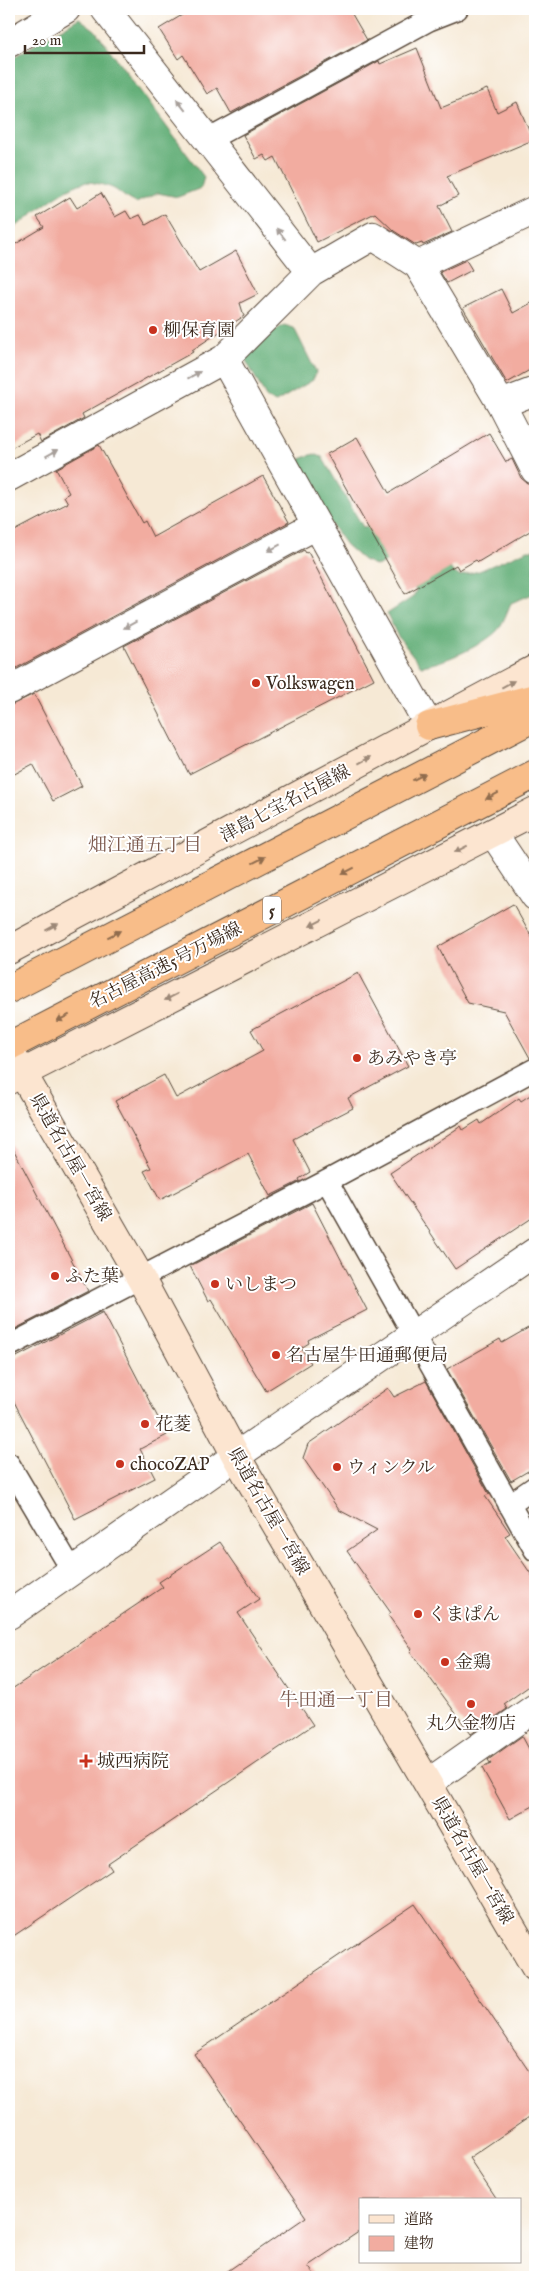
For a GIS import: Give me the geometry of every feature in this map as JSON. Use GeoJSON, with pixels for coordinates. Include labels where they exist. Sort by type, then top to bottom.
{"type":"FeatureCollection","features":[{"type":"Feature","properties":{"kind":"highway"},"geometry":{"type":"LineString","coordinates":[[429,726],[535,698]]}},
{"type":"Feature","properties":{"kind":"highway"},"geometry":{"type":"LineString","coordinates":[[9,989],[535,717]]}},
{"type":"Feature","properties":{"kind":"highway","name":"名古屋高速5号万場線"},"geometry":{"type":"LineString","coordinates":[[9,1048],[535,774]]}},
{"type":"Feature","properties":{"kind":"main road","name":"津島七宝名古屋線"},"geometry":{"type":"LineString","coordinates":[[9,950],[535,669]]}},
{"type":"Feature","properties":{"kind":"main road"},"geometry":{"type":"LineString","coordinates":[[16,1077],[535,811]]}},
{"type":"Feature","properties":{"kind":"main road","name":"県道名古屋一宮線"},"geometry":{"type":"LineString","coordinates":[[9,1048],[16,1077],[141,1279],[236,1456],[535,1967]]}},
{"type":"Feature","properties":{"kind":"street"},"geometry":{"type":"LineString","coordinates":[[9,43],[66,9]]}},
{"type":"Feature","properties":{"kind":"street"},"geometry":{"type":"LineString","coordinates":[[105,9],[311,272]]}},
{"type":"Feature","properties":{"kind":"street"},"geometry":{"type":"LineString","coordinates":[[418,265],[535,210]]}},
{"type":"Feature","properties":{"kind":"street"},"geometry":{"type":"LineString","coordinates":[[9,477],[224,359],[311,272],[374,236],[418,265],[501,404],[535,470]]}},
{"type":"Feature","properties":{"kind":"street"},"geometry":{"type":"LineString","coordinates":[[224,359],[429,726]]}},
{"type":"Feature","properties":{"kind":"street"},"geometry":{"type":"LineString","coordinates":[[501,404],[535,391]]}},
{"type":"Feature","properties":{"kind":"street"},"geometry":{"type":"LineString","coordinates":[[9,690],[317,525]]}},
{"type":"Feature","properties":{"kind":"street"},"geometry":{"type":"LineString","coordinates":[[493,832],[535,896]]}},
{"type":"Feature","properties":{"kind":"street"},"geometry":{"type":"LineString","coordinates":[[9,1615],[236,1456],[535,1252]]}},
{"type":"Feature","properties":{"kind":"street"},"geometry":{"type":"LineString","coordinates":[[428,1783],[535,1708]]}},
{"type":"Feature","properties":{"kind":"lane"},"geometry":{"type":"LineString","coordinates":[[208,140],[421,25],[457,9]]}},
{"type":"Feature","properties":{"kind":"lane"},"geometry":{"type":"LineString","coordinates":[[9,1346],[327,1182],[535,1069]]}},
{"type":"Feature","properties":{"kind":"lane"},"geometry":{"type":"LineString","coordinates":[[327,1182],[535,1550]]}},
{"type":"Feature","properties":{"kind":"lane"},"geometry":{"type":"LineString","coordinates":[[9,1464],[72,1572]]}},
{"type":"Feature","properties":{"kind":"lane"},"geometry":{"type":"LineString","coordinates":[[510,1505],[535,1487]]}},
{"type":"Feature","properties":{"kind":"green space"},"geometry":{"type":"Polygon","coordinates":[[[79,18],[95,30],[204,177],[201,188],[178,197],[158,193],[136,203],[110,187],[87,182],[78,184],[57,196],[9,232],[9,60],[79,18]]]}},
{"type":"Feature","properties":{"kind":"green space"},"geometry":{"type":"Polygon","coordinates":[[[284,325],[294,328],[316,372],[313,380],[276,402],[267,399],[244,357],[247,348],[284,325]]]}},
{"type":"Feature","properties":{"kind":"green space"},"geometry":{"type":"Polygon","coordinates":[[[314,454],[322,457],[363,527],[420,517],[452,571],[459,576],[479,571],[528,550],[534,550],[535,593],[511,603],[497,631],[482,643],[450,658],[421,666],[397,635],[387,614],[413,597],[416,591],[401,561],[391,558],[377,566],[363,560],[346,545],[320,509],[299,472],[300,459],[314,454]]]}},
{"type":"Feature","properties":{"kind":"building"},"geometry":{"type":"Polygon","coordinates":[[[192,9],[349,9],[367,40],[231,113],[217,88],[207,94],[183,55],[178,59],[159,29],[192,9]]]}},
{"type":"Feature","properties":{"kind":"building"},"geometry":{"type":"Polygon","coordinates":[[[417,48],[441,108],[487,89],[497,112],[517,102],[533,140],[447,176],[458,196],[439,206],[452,232],[423,245],[422,243],[416,245],[394,231],[375,213],[317,242],[275,157],[268,161],[264,155],[256,159],[243,135],[379,61],[380,64],[417,48]]]}},
{"type":"Feature","properties":{"kind":"building"},"geometry":{"type":"Polygon","coordinates":[[[101,193],[115,217],[126,211],[131,219],[140,215],[146,225],[165,214],[199,272],[236,251],[258,294],[240,303],[244,316],[192,350],[193,352],[82,414],[84,418],[41,442],[37,434],[9,449],[9,248],[44,227],[37,217],[70,197],[77,208],[101,193]]]}},
{"type":"Feature","properties":{"kind":"building"},"geometry":{"type":"Polygon","coordinates":[[[466,260],[472,270],[447,283],[440,272],[466,260]]]}},
{"type":"Feature","properties":{"kind":"building"},"geometry":{"type":"Polygon","coordinates":[[[501,289],[513,313],[535,301],[535,367],[507,383],[463,308],[501,289]]]}},
{"type":"Feature","properties":{"kind":"building"},"geometry":{"type":"Polygon","coordinates":[[[489,433],[506,462],[512,459],[521,478],[527,483],[535,485],[535,528],[478,562],[476,560],[459,570],[456,565],[405,594],[327,454],[357,437],[389,493],[489,433]]]}},
{"type":"Feature","properties":{"kind":"building"},"geometry":{"type":"Polygon","coordinates":[[[99,445],[142,523],[145,521],[153,537],[263,476],[289,522],[9,672],[9,534],[68,503],[64,496],[69,493],[56,469],[99,445]]]}},
{"type":"Feature","properties":{"kind":"building"},"geometry":{"type":"Polygon","coordinates":[[[304,550],[306,553],[308,552],[374,679],[189,774],[124,646],[304,550]]]}},
{"type":"Feature","properties":{"kind":"building"},"geometry":{"type":"Polygon","coordinates":[[[34,694],[82,786],[53,801],[33,764],[9,777],[9,706],[34,694]]]}},
{"type":"Feature","properties":{"kind":"building"},"geometry":{"type":"Polygon","coordinates":[[[513,904],[535,943],[535,1057],[530,1058],[504,1011],[468,1003],[438,947],[513,904]]]}},
{"type":"Feature","properties":{"kind":"building"},"geometry":{"type":"Polygon","coordinates":[[[358,973],[408,1066],[348,1098],[353,1108],[293,1139],[310,1172],[299,1179],[300,1181],[270,1196],[248,1154],[160,1200],[144,1171],[151,1168],[115,1101],[164,1075],[176,1098],[263,1051],[251,1030],[358,973]]]}},
{"type":"Feature","properties":{"kind":"building"},"geometry":{"type":"Polygon","coordinates":[[[535,1092],[535,1216],[455,1269],[390,1173],[461,1126],[463,1130],[479,1120],[481,1124],[519,1098],[521,1101],[535,1092]]]}},
{"type":"Feature","properties":{"kind":"building"},"geometry":{"type":"Polygon","coordinates":[[[9,1141],[88,1291],[15,1329],[9,1317],[9,1141]]]}},
{"type":"Feature","properties":{"kind":"building"},"geometry":{"type":"Polygon","coordinates":[[[312,1203],[367,1310],[308,1340],[309,1343],[301,1348],[311,1363],[266,1391],[211,1299],[208,1301],[190,1266],[312,1203]]]}},
{"type":"Feature","properties":{"kind":"building"},"geometry":{"type":"Polygon","coordinates":[[[103,1312],[167,1435],[140,1449],[155,1478],[75,1519],[9,1392],[9,1361],[103,1312]]]}},
{"type":"Feature","properties":{"kind":"building"},"geometry":{"type":"Polygon","coordinates":[[[535,1324],[535,1467],[511,1481],[447,1369],[500,1339],[502,1343],[535,1324]]]}},
{"type":"Feature","properties":{"kind":"building"},"geometry":{"type":"Polygon","coordinates":[[[426,1381],[489,1494],[485,1496],[510,1533],[505,1536],[535,1580],[535,1682],[504,1704],[507,1709],[471,1734],[410,1651],[412,1649],[388,1615],[391,1613],[347,1551],[377,1530],[339,1510],[303,1458],[308,1444],[388,1388],[394,1397],[426,1381]]]}},
{"type":"Feature","properties":{"kind":"building"},"geometry":{"type":"Polygon","coordinates":[[[220,1542],[259,1599],[238,1613],[313,1725],[108,1864],[112,1870],[9,1939],[9,1691],[163,1587],[159,1582],[220,1542]]]}},
{"type":"Feature","properties":{"kind":"building"},"geometry":{"type":"Polygon","coordinates":[[[522,1736],[535,1760],[535,1805],[510,1819],[482,1768],[491,1764],[488,1760],[522,1736]]]}},
{"type":"Feature","properties":{"kind":"building"},"geometry":{"type":"Polygon","coordinates":[[[415,1904],[535,2080],[535,2113],[469,2158],[496,2198],[359,2198],[359,2232],[308,2266],[316,2277],[219,2277],[306,2217],[194,2054],[415,1904]]]}},
{"type":"Feature","properties":{"kind":"place","name":"柳保育園"},"geometry":{"type":"Point","coordinates":[153,330]}},
{"type":"Feature","properties":{"kind":"place","name":"Volkswagen"},"geometry":{"type":"Point","coordinates":[256,683]}},
{"type":"Feature","properties":{"kind":"place","name":"あみやき亭"},"geometry":{"type":"Point","coordinates":[357,1058]}},
{"type":"Feature","properties":{"kind":"place","name":"ふた葉"},"geometry":{"type":"Point","coordinates":[55,1276]}},
{"type":"Feature","properties":{"kind":"place","name":"いしまつ"},"geometry":{"type":"Point","coordinates":[215,1284]}},
{"type":"Feature","properties":{"kind":"place","name":"名古屋牛田通郵便局"},"geometry":{"type":"Point","coordinates":[276,1355]}},
{"type":"Feature","properties":{"kind":"place","name":"花菱"},"geometry":{"type":"Point","coordinates":[145,1424]}},
{"type":"Feature","properties":{"kind":"place","name":"chocoZAP"},"geometry":{"type":"Point","coordinates":[120,1464]}},
{"type":"Feature","properties":{"kind":"place","name":"ウィンクル"},"geometry":{"type":"Point","coordinates":[337,1467]}},
{"type":"Feature","properties":{"kind":"place","name":"くまぱん"},"geometry":{"type":"Point","coordinates":[418,1614]}},
{"type":"Feature","properties":{"kind":"place","name":"金鶏"},"geometry":{"type":"Point","coordinates":[445,1662]}},
{"type":"Feature","properties":{"kind":"place","name":"丸久金物店"},"geometry":{"type":"Point","coordinates":[471,1704]}},
{"type":"Feature","properties":{"kind":"place","name":"城西病院"},"geometry":{"type":"Point","coordinates":[86,1761]}},
{"type":"Feature","properties":{"kind":"district","name":"畑江通五丁目"},"geometry":{"type":"Point","coordinates":[145,844]}},
{"type":"Feature","properties":{"kind":"district","name":"牛田通一丁目"},"geometry":{"type":"Point","coordinates":[336,1699]}}]}
